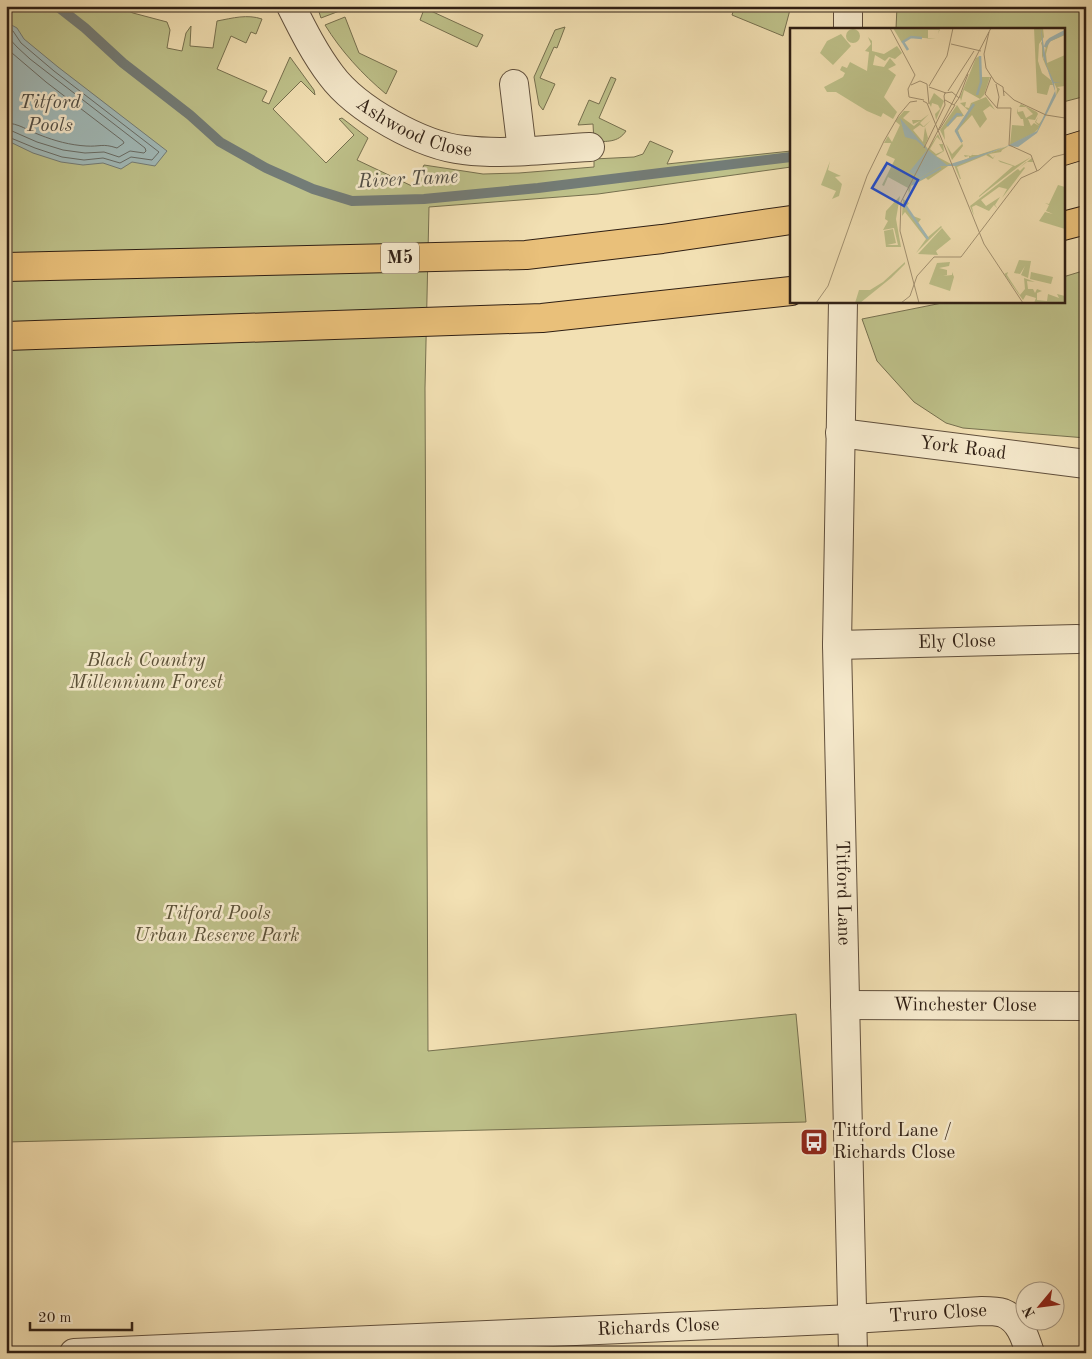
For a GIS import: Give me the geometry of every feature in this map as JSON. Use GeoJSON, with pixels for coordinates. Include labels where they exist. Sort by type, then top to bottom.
{"type":"FeatureCollection","features":[{"type":"Feature","properties":{"kind":"highway"},"geometry":{"type":"LineString","coordinates":[[1064,151],[1086,144]]}},
{"type":"Feature","properties":{"kind":"highway","name":"M5"},"geometry":{"type":"LineString","coordinates":[[6,267],[526,255],[662,239],[790,220]]}},
{"type":"Feature","properties":{"kind":"highway"},"geometry":{"type":"LineString","coordinates":[[1064,226],[1086,220]]}},
{"type":"Feature","properties":{"kind":"highway"},"geometry":{"type":"LineString","coordinates":[[6,336],[542,318],[790,291]]}},
{"type":"Feature","properties":{"kind":"street","name":"Ashwood Close"},"geometry":{"type":"LineString","coordinates":[[291,6],[307,38],[331,75],[346,92],[370,111],[399,128],[442,145],[463,150],[522,151],[590,147]]}},
{"type":"Feature","properties":{"kind":"street"},"geometry":{"type":"LineString","coordinates":[[848,6],[848,28]]}},
{"type":"Feature","properties":{"kind":"street"},"geometry":{"type":"LineString","coordinates":[[514,84],[522,151]]}},
{"type":"Feature","properties":{"kind":"street","name":"Titford Lane"},"geometry":{"type":"LineString","coordinates":[[843,302],[838,645],[853,1353]]}},
{"type":"Feature","properties":{"kind":"street","name":"York Road"},"geometry":{"type":"LineString","coordinates":[[840,433],[1086,464]]}},
{"type":"Feature","properties":{"kind":"street","name":"Ely Close"},"geometry":{"type":"LineString","coordinates":[[838,645],[1077,639]]}},
{"type":"Feature","properties":{"kind":"street","name":"Winchester Close"},"geometry":{"type":"LineString","coordinates":[[845,1004],[1086,1006]]}},
{"type":"Feature","properties":{"kind":"street","name":"Truro Close"},"geometry":{"type":"LineString","coordinates":[[852,1319],[982,1311],[1002,1312],[1016,1321],[1025,1336],[1030,1353]]}},
{"type":"Feature","properties":{"kind":"street","name":"Richards Close"},"geometry":{"type":"LineString","coordinates":[[74,1353],[852,1319]]}},
{"type":"Feature","properties":{"kind":"green space","name":"Titford Pools Urban Reserve Park"},"geometry":{"type":"Polygon","coordinates":[[[6,6],[118,6],[133,13],[167,22],[170,30],[167,48],[182,51],[186,33],[191,26],[190,46],[213,48],[217,21],[245,17],[262,19],[256,34],[251,32],[246,43],[231,36],[217,69],[267,91],[262,101],[269,104],[290,57],[314,90],[315,95],[301,81],[273,109],[326,163],[354,135],[339,119],[342,118],[368,138],[357,160],[414,187],[424,165],[483,174],[594,167],[594,159],[634,157],[643,154],[650,141],[673,151],[667,164],[790,151],[790,167],[598,194],[429,207],[425,388],[428,1051],[796,1014],[806,1122],[6,1142],[6,6]]]}},
{"type":"Feature","properties":{"kind":"green space"},"geometry":{"type":"Polygon","coordinates":[[[317,6],[341,6],[342,10],[321,18],[317,6]]]}},
{"type":"Feature","properties":{"kind":"green space"},"geometry":{"type":"Polygon","coordinates":[[[412,6],[420,6],[483,35],[477,47],[420,20],[423,12],[412,6]]]}},
{"type":"Feature","properties":{"kind":"green space"},"geometry":{"type":"Polygon","coordinates":[[[735,6],[791,6],[783,36],[732,15],[735,6]]]}},
{"type":"Feature","properties":{"kind":"green space"},"geometry":{"type":"Polygon","coordinates":[[[897,6],[1086,6],[1086,96],[1064,102],[1064,28],[896,28],[897,6]]]}},
{"type":"Feature","properties":{"kind":"green space"},"geometry":{"type":"Polygon","coordinates":[[[345,17],[359,53],[397,71],[386,94],[352,62],[325,25],[345,17]]]}},
{"type":"Feature","properties":{"kind":"green space"},"geometry":{"type":"Polygon","coordinates":[[[565,27],[557,48],[554,47],[540,78],[555,84],[543,110],[539,105],[534,77],[555,30],[565,27]]]}},
{"type":"Feature","properties":{"kind":"green space"},"geometry":{"type":"Polygon","coordinates":[[[611,77],[616,79],[599,118],[626,131],[619,138],[594,142],[593,124],[578,125],[589,100],[599,104],[611,77]]]}},
{"type":"Feature","properties":{"kind":"green space"},"geometry":{"type":"Polygon","coordinates":[[[1086,270],[1086,438],[963,428],[946,423],[914,402],[877,361],[862,319],[947,302],[1064,302],[1064,277],[1086,270]]]}},
{"type":"Feature","properties":{"kind":"water","name":"Titford Pools"},"geometry":{"type":"Polygon","coordinates":[[[6,22],[17,28],[24,39],[58,67],[167,151],[155,166],[132,162],[121,169],[103,163],[83,165],[61,162],[33,153],[6,140],[6,22]]]}},
{"type":"Feature","properties":{"kind":"waterway","name":"River Tame"},"geometry":{"type":"LineString","coordinates":[[57,6],[85,28],[123,63],[190,115],[220,142],[266,168],[313,189],[352,201],[424,199],[538,188],[790,157]]}},
{"type":"Feature","properties":{"kind":"place","name":"Titford Lane / Richards Close"},"geometry":{"type":"Point","coordinates":[814,1142]}},
{"type":"Feature","properties":{"kind":"park label","name":"Black Country Millennium Forest"},"geometry":{"type":"Point","coordinates":[146,672]}}]}
